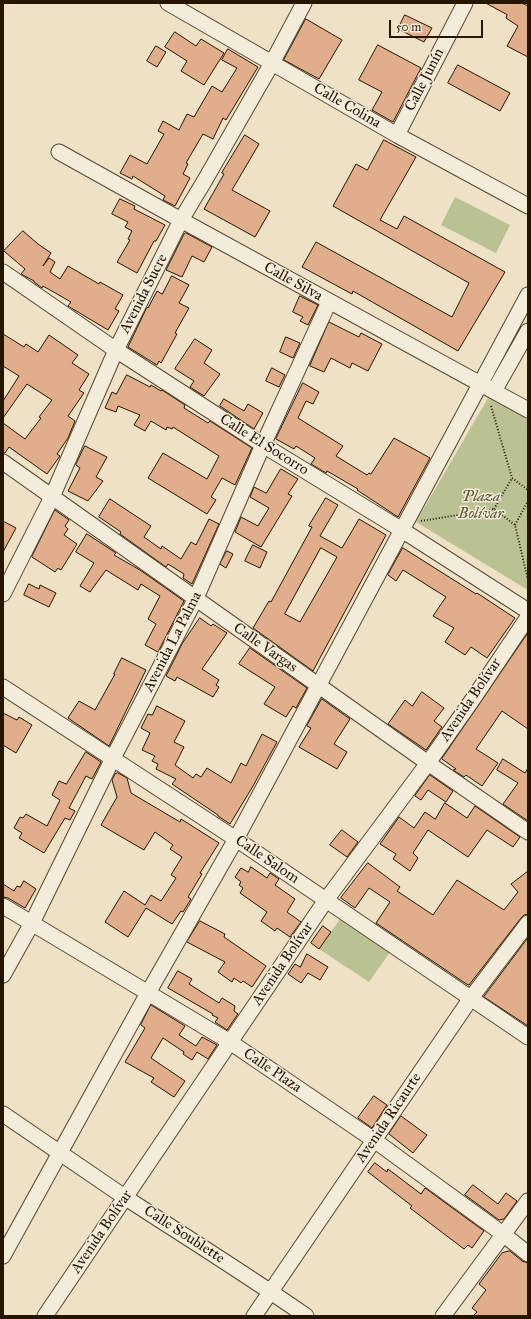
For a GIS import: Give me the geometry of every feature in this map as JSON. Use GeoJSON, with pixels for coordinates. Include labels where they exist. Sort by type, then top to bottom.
{"type":"FeatureCollection","features":[{"type":"Feature","properties":{"kind":"street","name":"Calle Colina"},"geometry":{"type":"LineString","coordinates":[[168,3],[397,135],[528,206]]}},
{"type":"Feature","properties":{"kind":"street","name":"Avenida Sucre"},"geometry":{"type":"LineString","coordinates":[[3,594],[52,497],[116,350],[181,220],[206,180],[304,3]]}},
{"type":"Feature","properties":{"kind":"street","name":"Calle Junín"},"geometry":{"type":"LineString","coordinates":[[397,135],[465,3]]}},
{"type":"Feature","properties":{"kind":"street","name":"Calle Silva"},"geometry":{"type":"LineString","coordinates":[[59,152],[480,384],[492,398],[528,410]]}},
{"type":"Feature","properties":{"kind":"street","name":"Calle El Socorro"},"geometry":{"type":"LineString","coordinates":[[3,272],[116,350],[263,446],[402,530],[528,611]]}},
{"type":"Feature","properties":{"kind":"street"},"geometry":{"type":"LineString","coordinates":[[3,1256],[148,992],[236,838],[528,295]]}},
{"type":"Feature","properties":{"kind":"street","name":"Avenida La Palma"},"geometry":{"type":"LineString","coordinates":[[3,976],[32,924],[113,758],[196,598],[329,302]]}},
{"type":"Feature","properties":{"kind":"street"},"geometry":{"type":"LineString","coordinates":[[492,398],[528,331]]}},
{"type":"Feature","properties":{"kind":"street","name":"Calle Vargas"},"geometry":{"type":"LineString","coordinates":[[3,462],[428,763],[528,832]]}},
{"type":"Feature","properties":{"kind":"street","name":"Avenida Bolívar"},"geometry":{"type":"LineString","coordinates":[[45,1316],[326,900],[428,763],[528,617]]}},
{"type":"Feature","properties":{"kind":"street","name":"Calle Salom"},"geometry":{"type":"LineString","coordinates":[[3,687],[236,838],[528,1038]]}},
{"type":"Feature","properties":{"kind":"street","name":"Calle Plaza"},"geometry":{"type":"LineString","coordinates":[[3,906],[230,1042],[374,1140],[504,1234],[528,1254]]}},
{"type":"Feature","properties":{"kind":"street","name":"Avenida Ricaurte"},"geometry":{"type":"LineString","coordinates":[[254,1316],[471,998],[528,923]]}},
{"type":"Feature","properties":{"kind":"street","name":"Calle Soublette"},"geometry":{"type":"LineString","coordinates":[[3,1114],[306,1316]]}},
{"type":"Feature","properties":{"kind":"street"},"geometry":{"type":"LineString","coordinates":[[443,1316],[528,1201]]}},
{"type":"Feature","properties":{"kind":"path"},"geometry":{"type":"LineString","coordinates":[[492,398],[512,478],[528,490]]}},
{"type":"Feature","properties":{"kind":"path"},"geometry":{"type":"LineString","coordinates":[[416,522],[494,508],[512,478]]}},
{"type":"Feature","properties":{"kind":"path"},"geometry":{"type":"LineString","coordinates":[[515,525],[528,501]]}},
{"type":"Feature","properties":{"kind":"path"},"geometry":{"type":"LineString","coordinates":[[494,508],[515,525],[528,580]]}},
{"type":"Feature","properties":{"kind":"green space"},"geometry":{"type":"Polygon","coordinates":[[[455,197],[510,225],[496,253],[441,225],[455,197]]]}},
{"type":"Feature","properties":{"kind":"green space","name":"Plaza Bolívar"},"geometry":{"type":"Polygon","coordinates":[[[488,398],[528,420],[528,590],[416,522],[488,398]]]}},
{"type":"Feature","properties":{"kind":"green space"},"geometry":{"type":"Polygon","coordinates":[[[340,919],[390,952],[369,982],[319,949],[340,919]]]}},
{"type":"Feature","properties":{"kind":"building"},"geometry":{"type":"Polygon","coordinates":[[[486,3],[522,3],[528,6],[528,57],[507,46],[518,26],[506,18],[507,15],[486,3]]]}},
{"type":"Feature","properties":{"kind":"building"},"geometry":{"type":"Polygon","coordinates":[[[405,15],[432,28],[424,42],[398,29],[405,15]]]}},
{"type":"Feature","properties":{"kind":"building"},"geometry":{"type":"Polygon","coordinates":[[[306,19],[342,40],[319,79],[284,60],[306,19]]]}},
{"type":"Feature","properties":{"kind":"building"},"geometry":{"type":"Polygon","coordinates":[[[175,32],[196,46],[201,39],[224,53],[204,85],[181,71],[187,61],[165,47],[175,32]]]}},
{"type":"Feature","properties":{"kind":"building"},"geometry":{"type":"Polygon","coordinates":[[[378,45],[421,68],[393,122],[372,110],[382,92],[359,80],[378,45]]]}},
{"type":"Feature","properties":{"kind":"building"},"geometry":{"type":"Polygon","coordinates":[[[156,46],[166,52],[157,67],[147,61],[156,46]]]}},
{"type":"Feature","properties":{"kind":"building"},"geometry":{"type":"Polygon","coordinates":[[[228,49],[258,67],[226,120],[223,118],[213,139],[203,134],[186,163],[188,164],[183,174],[190,178],[175,206],[163,200],[165,196],[133,176],[132,179],[120,173],[130,155],[147,164],[164,134],[158,131],[163,121],[179,130],[187,114],[194,117],[212,86],[222,92],[237,68],[222,60],[228,49]]]}},
{"type":"Feature","properties":{"kind":"building"},"geometry":{"type":"Polygon","coordinates":[[[458,65],[510,93],[500,111],[448,83],[458,65]]]}},
{"type":"Feature","properties":{"kind":"building"},"geometry":{"type":"Polygon","coordinates":[[[245,135],[259,144],[232,190],[270,211],[255,237],[204,209],[224,174],[222,173],[245,135]]]}},
{"type":"Feature","properties":{"kind":"building"},"geometry":{"type":"Polygon","coordinates":[[[384,140],[416,157],[380,220],[397,229],[404,216],[505,272],[458,351],[353,291],[352,294],[302,267],[316,242],[452,317],[469,283],[333,206],[356,164],[367,170],[384,140]]]}},
{"type":"Feature","properties":{"kind":"building"},"geometry":{"type":"Polygon","coordinates":[[[120,199],[135,206],[134,209],[165,225],[156,241],[154,241],[137,273],[117,262],[130,240],[128,239],[132,231],[125,227],[128,222],[112,214],[120,199]]]}},
{"type":"Feature","properties":{"kind":"building"},"geometry":{"type":"Polygon","coordinates":[[[23,231],[51,253],[43,266],[49,258],[55,262],[50,272],[60,279],[68,266],[99,284],[100,282],[123,295],[115,309],[119,311],[108,330],[68,306],[71,302],[43,286],[42,288],[34,281],[21,274],[25,269],[4,251],[23,231]]]}},
{"type":"Feature","properties":{"kind":"building"},"geometry":{"type":"Polygon","coordinates":[[[186,233],[212,247],[204,262],[192,256],[182,277],[166,270],[184,234],[186,233]]]}},
{"type":"Feature","properties":{"kind":"building"},"geometry":{"type":"Polygon","coordinates":[[[172,276],[189,285],[179,303],[189,308],[161,363],[159,361],[157,365],[128,347],[147,307],[148,308],[157,291],[162,294],[172,276]]]}},
{"type":"Feature","properties":{"kind":"building"},"geometry":{"type":"Polygon","coordinates":[[[300,296],[318,305],[308,325],[300,321],[303,317],[293,312],[300,296]]]}},
{"type":"Feature","properties":{"kind":"building"},"geometry":{"type":"Polygon","coordinates":[[[329,322],[359,337],[361,333],[382,344],[368,371],[352,363],[350,368],[331,358],[324,372],[310,366],[329,322]]]}},
{"type":"Feature","properties":{"kind":"building"},"geometry":{"type":"Polygon","coordinates":[[[3,334],[24,347],[26,344],[38,352],[49,335],[78,355],[72,363],[89,374],[79,390],[84,393],[68,416],[75,421],[68,438],[57,454],[60,456],[47,474],[9,447],[5,453],[3,453],[3,423],[25,439],[41,418],[39,417],[52,400],[27,384],[3,418],[3,401],[19,376],[3,366],[3,334]]]}},
{"type":"Feature","properties":{"kind":"building"},"geometry":{"type":"Polygon","coordinates":[[[286,337],[300,343],[293,358],[280,352],[286,337]]]}},
{"type":"Feature","properties":{"kind":"building"},"geometry":{"type":"Polygon","coordinates":[[[195,339],[212,350],[204,363],[220,374],[204,396],[190,387],[194,381],[175,369],[195,339]]]}},
{"type":"Feature","properties":{"kind":"building"},"geometry":{"type":"Polygon","coordinates":[[[272,368],[285,375],[279,387],[266,381],[272,368]]]}},
{"type":"Feature","properties":{"kind":"building"},"geometry":{"type":"Polygon","coordinates":[[[127,375],[150,387],[151,385],[161,391],[162,390],[185,405],[184,408],[208,423],[210,421],[252,448],[235,485],[222,478],[211,497],[216,500],[207,514],[148,478],[163,453],[207,479],[219,456],[173,427],[172,429],[167,427],[166,430],[151,421],[145,431],[134,425],[140,415],[118,406],[116,412],[105,408],[112,392],[116,394],[127,375]]]}},
{"type":"Feature","properties":{"kind":"building"},"geometry":{"type":"Polygon","coordinates":[[[303,383],[319,392],[313,404],[306,401],[298,418],[343,446],[336,456],[367,475],[369,473],[371,474],[394,438],[430,458],[398,517],[357,490],[358,489],[327,471],[326,473],[311,464],[315,458],[296,446],[294,449],[276,439],[303,383]]]}},
{"type":"Feature","properties":{"kind":"building"},"geometry":{"type":"Polygon","coordinates":[[[224,399],[244,411],[248,404],[263,413],[254,429],[220,406],[224,399]]]}},
{"type":"Feature","properties":{"kind":"building"},"geometry":{"type":"Polygon","coordinates":[[[85,446],[107,457],[96,477],[103,481],[88,501],[68,491],[80,468],[76,465],[85,446]]]}},
{"type":"Feature","properties":{"kind":"building"},"geometry":{"type":"Polygon","coordinates":[[[281,469],[298,479],[288,494],[292,496],[261,547],[235,532],[241,517],[258,526],[269,508],[250,497],[254,487],[266,493],[281,469]]]}},
{"type":"Feature","properties":{"kind":"building"},"geometry":{"type":"Polygon","coordinates":[[[326,498],[338,505],[320,536],[342,548],[359,519],[386,535],[313,671],[253,628],[269,601],[271,602],[312,527],[309,526],[326,498]],[[321,548],[285,614],[300,622],[337,557],[321,548]]]}},
{"type":"Feature","properties":{"kind":"building"},"geometry":{"type":"Polygon","coordinates":[[[110,499],[151,526],[144,537],[161,549],[162,546],[181,559],[191,542],[196,545],[209,519],[219,524],[192,584],[183,578],[184,574],[168,564],[166,567],[99,517],[110,499]]]}},
{"type":"Feature","properties":{"kind":"building"},"geometry":{"type":"Polygon","coordinates":[[[55,510],[69,520],[65,526],[68,529],[64,535],[77,544],[61,570],[58,568],[55,572],[32,557],[55,510]]]}},
{"type":"Feature","properties":{"kind":"building"},"geometry":{"type":"Polygon","coordinates":[[[3,521],[16,528],[3,552],[3,521]]]}},
{"type":"Feature","properties":{"kind":"building"},"geometry":{"type":"Polygon","coordinates":[[[87,534],[116,553],[114,555],[140,570],[184,601],[158,652],[145,645],[156,624],[148,619],[160,596],[141,584],[138,590],[106,570],[90,592],[80,586],[94,563],[76,552],[87,534]]]}},
{"type":"Feature","properties":{"kind":"building"},"geometry":{"type":"Polygon","coordinates":[[[253,545],[267,552],[260,568],[245,561],[253,545]]]}},
{"type":"Feature","properties":{"kind":"building"},"geometry":{"type":"Polygon","coordinates":[[[403,548],[515,618],[487,658],[471,647],[465,655],[445,642],[454,628],[433,616],[446,597],[403,570],[396,581],[388,575],[403,548]]]}},
{"type":"Feature","properties":{"kind":"building"},"geometry":{"type":"Polygon","coordinates":[[[227,551],[233,554],[226,568],[220,564],[227,551]]]}},
{"type":"Feature","properties":{"kind":"building"},"geometry":{"type":"Polygon","coordinates":[[[29,584],[39,589],[40,585],[56,593],[49,607],[24,595],[29,584]]]}},
{"type":"Feature","properties":{"kind":"building"},"geometry":{"type":"Polygon","coordinates":[[[200,618],[211,626],[213,624],[227,633],[202,669],[219,680],[216,685],[219,687],[213,697],[177,677],[175,681],[166,676],[182,644],[200,618]]]}},
{"type":"Feature","properties":{"kind":"building"},"geometry":{"type":"Polygon","coordinates":[[[528,633],[528,729],[502,711],[476,749],[498,763],[482,786],[466,775],[464,777],[453,770],[456,769],[442,759],[528,633]]]}},
{"type":"Feature","properties":{"kind":"building"},"geometry":{"type":"Polygon","coordinates":[[[250,648],[307,688],[296,708],[293,706],[286,717],[264,704],[275,687],[239,664],[250,648]]]}},
{"type":"Feature","properties":{"kind":"building"},"geometry":{"type":"Polygon","coordinates":[[[122,658],[146,670],[109,746],[68,718],[79,701],[95,710],[122,658]]]}},
{"type":"Feature","properties":{"kind":"building"},"geometry":{"type":"Polygon","coordinates":[[[422,692],[444,708],[434,721],[442,727],[426,750],[388,724],[405,700],[412,706],[422,692]]]}},
{"type":"Feature","properties":{"kind":"building"},"geometry":{"type":"Polygon","coordinates":[[[322,699],[350,719],[334,744],[347,752],[337,769],[299,747],[311,728],[307,726],[322,699]]]}},
{"type":"Feature","properties":{"kind":"building"},"geometry":{"type":"Polygon","coordinates":[[[157,706],[185,721],[174,742],[184,747],[175,765],[193,778],[196,774],[201,777],[207,768],[231,783],[241,763],[246,766],[262,734],[277,742],[230,824],[172,784],[176,779],[156,769],[158,764],[152,761],[155,756],[142,750],[150,733],[141,728],[148,714],[152,715],[157,706]]]}},
{"type":"Feature","properties":{"kind":"building"},"geometry":{"type":"Polygon","coordinates":[[[3,713],[17,720],[19,717],[32,725],[16,753],[3,745],[3,713]]]}},
{"type":"Feature","properties":{"kind":"building"},"geometry":{"type":"Polygon","coordinates":[[[86,752],[101,762],[92,779],[86,776],[69,808],[75,811],[70,820],[65,818],[44,853],[19,838],[22,833],[14,828],[20,817],[23,818],[26,814],[47,826],[60,800],[52,795],[59,781],[66,784],[86,752]]]}},
{"type":"Feature","properties":{"kind":"building"},"geometry":{"type":"Polygon","coordinates":[[[503,759],[525,773],[528,768],[528,821],[503,804],[518,783],[497,770],[503,759]]]}},
{"type":"Feature","properties":{"kind":"building"},"geometry":{"type":"Polygon","coordinates":[[[118,773],[127,778],[131,793],[180,822],[181,819],[219,843],[200,873],[202,874],[188,897],[191,899],[183,912],[181,911],[172,924],[146,908],[128,937],[105,922],[124,891],[145,905],[151,895],[161,901],[176,878],[171,875],[182,857],[170,849],[173,845],[155,832],[144,850],[101,825],[117,797],[112,780],[115,774],[118,773]]]}},
{"type":"Feature","properties":{"kind":"building"},"geometry":{"type":"Polygon","coordinates":[[[430,775],[453,791],[446,802],[428,790],[421,800],[415,796],[430,775]]]}},
{"type":"Feature","properties":{"kind":"building"},"geometry":{"type":"Polygon","coordinates":[[[445,803],[467,818],[475,806],[520,837],[513,847],[487,830],[468,857],[428,830],[413,853],[418,858],[410,871],[393,859],[396,854],[380,844],[399,817],[414,828],[425,812],[435,819],[445,803]]]}},
{"type":"Feature","properties":{"kind":"building"},"geometry":{"type":"Polygon","coordinates":[[[342,830],[358,842],[347,857],[330,845],[342,830]]]}},
{"type":"Feature","properties":{"kind":"building"},"geometry":{"type":"Polygon","coordinates":[[[368,863],[400,887],[397,891],[433,915],[457,880],[504,910],[518,892],[511,884],[528,871],[528,914],[521,918],[468,985],[376,923],[390,902],[369,888],[355,908],[341,898],[368,863]]]}},
{"type":"Feature","properties":{"kind":"building"},"geometry":{"type":"Polygon","coordinates":[[[251,867],[267,878],[270,873],[279,879],[275,885],[295,899],[287,912],[301,922],[290,937],[277,928],[275,931],[261,921],[267,912],[240,893],[243,888],[239,885],[241,882],[235,877],[241,868],[248,872],[251,867]]]}},
{"type":"Feature","properties":{"kind":"building"},"geometry":{"type":"Polygon","coordinates":[[[24,881],[36,889],[25,908],[8,898],[3,897],[3,884],[14,891],[17,886],[20,887],[24,881]]]}},
{"type":"Feature","properties":{"kind":"building"},"geometry":{"type":"Polygon","coordinates":[[[200,921],[225,934],[224,937],[266,966],[252,987],[243,981],[241,983],[234,978],[232,982],[218,972],[225,962],[187,942],[200,921]]]}},
{"type":"Feature","properties":{"kind":"building"},"geometry":{"type":"Polygon","coordinates":[[[323,926],[331,932],[319,949],[311,943],[323,926]]]}},
{"type":"Feature","properties":{"kind":"building"},"geometry":{"type":"Polygon","coordinates":[[[528,938],[528,1026],[484,997],[528,938]]]}},
{"type":"Feature","properties":{"kind":"building"},"geometry":{"type":"Polygon","coordinates":[[[307,954],[328,967],[320,980],[308,973],[301,983],[288,974],[295,964],[300,967],[307,954]]]}},
{"type":"Feature","properties":{"kind":"building"},"geometry":{"type":"Polygon","coordinates":[[[178,971],[192,979],[189,984],[219,1003],[222,998],[235,1006],[234,1011],[238,1014],[227,1030],[215,1022],[218,1018],[212,1015],[213,1014],[168,988],[178,971]]]}},
{"type":"Feature","properties":{"kind":"building"},"geometry":{"type":"Polygon","coordinates":[[[151,1005],[185,1026],[179,1035],[196,1046],[202,1037],[217,1045],[208,1059],[197,1052],[192,1060],[183,1054],[184,1052],[163,1038],[151,1058],[185,1081],[174,1097],[151,1082],[154,1078],[125,1062],[145,1028],[141,1025],[151,1005]]]}},
{"type":"Feature","properties":{"kind":"building"},"geometry":{"type":"Polygon","coordinates":[[[374,1096],[387,1105],[372,1128],[358,1118],[374,1096]]]}},
{"type":"Feature","properties":{"kind":"building"},"geometry":{"type":"Polygon","coordinates":[[[401,1116],[427,1135],[413,1153],[389,1134],[401,1116]]]}},
{"type":"Feature","properties":{"kind":"building"},"geometry":{"type":"Polygon","coordinates":[[[375,1163],[387,1172],[388,1169],[421,1194],[425,1188],[484,1231],[472,1248],[468,1245],[464,1249],[410,1208],[412,1206],[368,1172],[375,1163]]]}},
{"type":"Feature","properties":{"kind":"building"},"geometry":{"type":"Polygon","coordinates":[[[473,1185],[498,1204],[506,1193],[517,1201],[504,1219],[499,1220],[465,1195],[473,1185]]]}},
{"type":"Feature","properties":{"kind":"building"},"geometry":{"type":"Polygon","coordinates":[[[510,1251],[522,1261],[528,1263],[528,1316],[473,1316],[477,1312],[472,1308],[486,1290],[479,1284],[502,1253],[510,1251]]]}}]}
